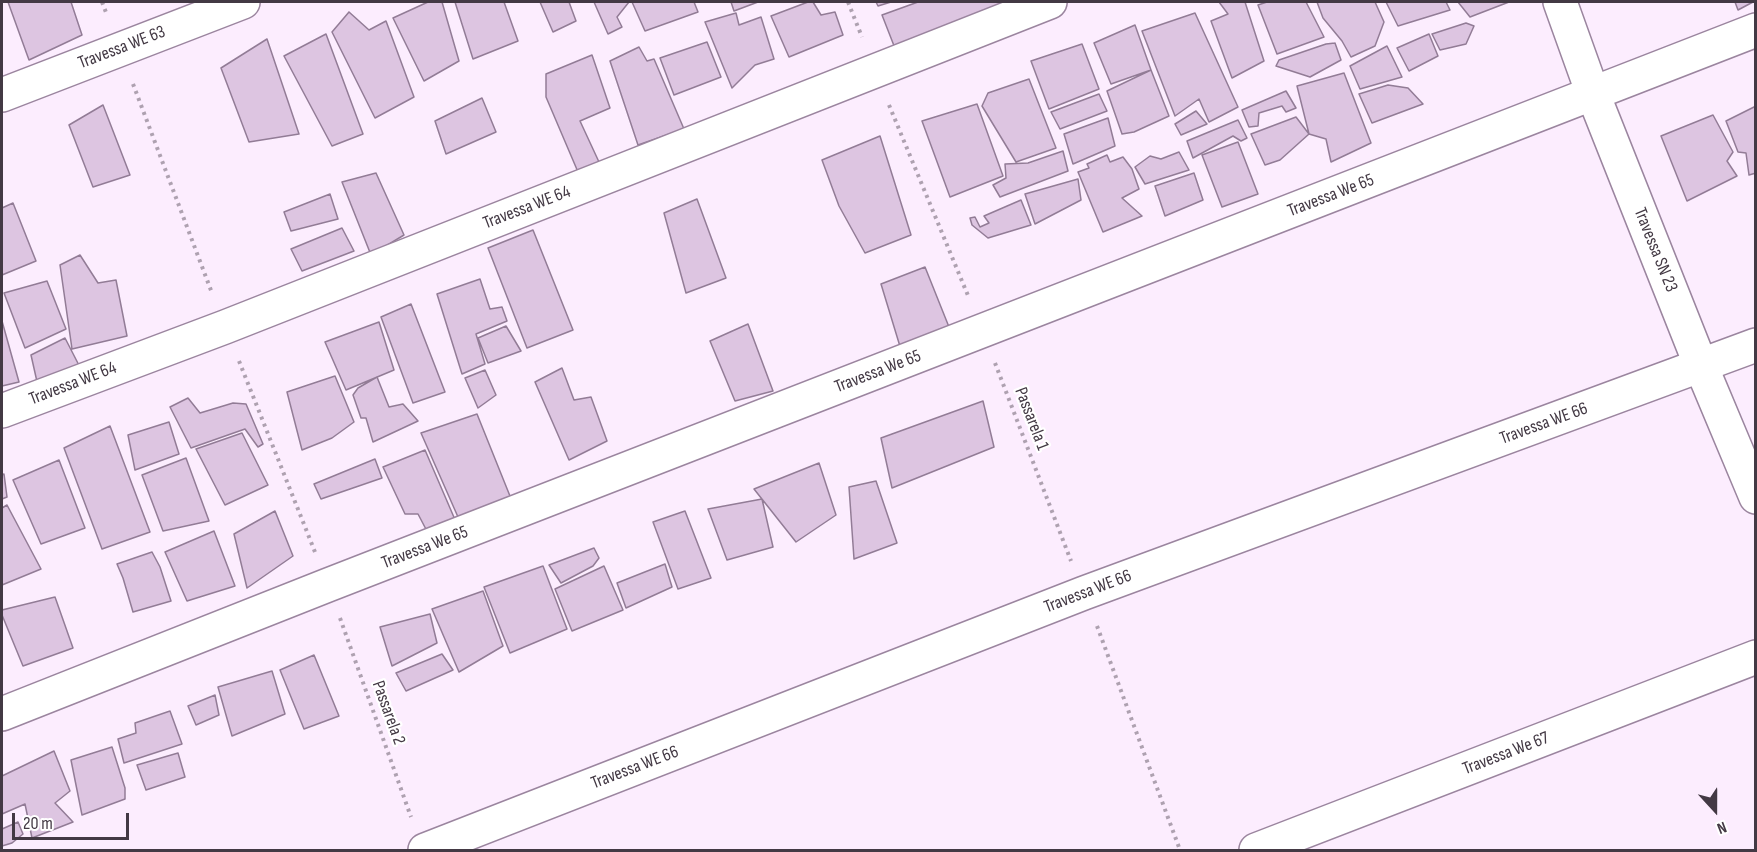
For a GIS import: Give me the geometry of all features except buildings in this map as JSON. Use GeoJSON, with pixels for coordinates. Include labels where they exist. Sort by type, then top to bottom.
{"type":"FeatureCollection","features":[{"type":"Feature","properties":{"kind":"street","name":"Travessa WE 63"},"geometry":{"type":"LineString","coordinates":[[2,95],[243,2]]}},
{"type":"Feature","properties":{"kind":"street","name":"Travessa WE 64"},"geometry":{"type":"LineString","coordinates":[[2,411],[236,322],[1050,2]]}},
{"type":"Feature","properties":{"kind":"street","name":"Travessa SN 23"},"geometry":{"type":"LineString","coordinates":[[1560,2],[1593,94],[1755,497]]}},
{"type":"Feature","properties":{"kind":"street","name":"Travessa We 65"},"geometry":{"type":"LineString","coordinates":[[2,714],[1755,30]]}},
{"type":"Feature","properties":{"kind":"street","name":"Travessa WE 66"},"geometry":{"type":"LineString","coordinates":[[425,850],[1084,593],[1755,345]]}},
{"type":"Feature","properties":{"kind":"street","name":"Travessa We 67"},"geometry":{"type":"LineString","coordinates":[[1256,850],[1755,657]]}},
{"type":"Feature","properties":{"kind":"path","name":"Passarela 1"},"geometry":{"type":"LineString","coordinates":[[848,2],[983,331],[1180,850]]}},
{"type":"Feature","properties":{"kind":"path","name":"Passarela 2"},"geometry":{"type":"LineString","coordinates":[[328,585],[411,817]]}}]}
